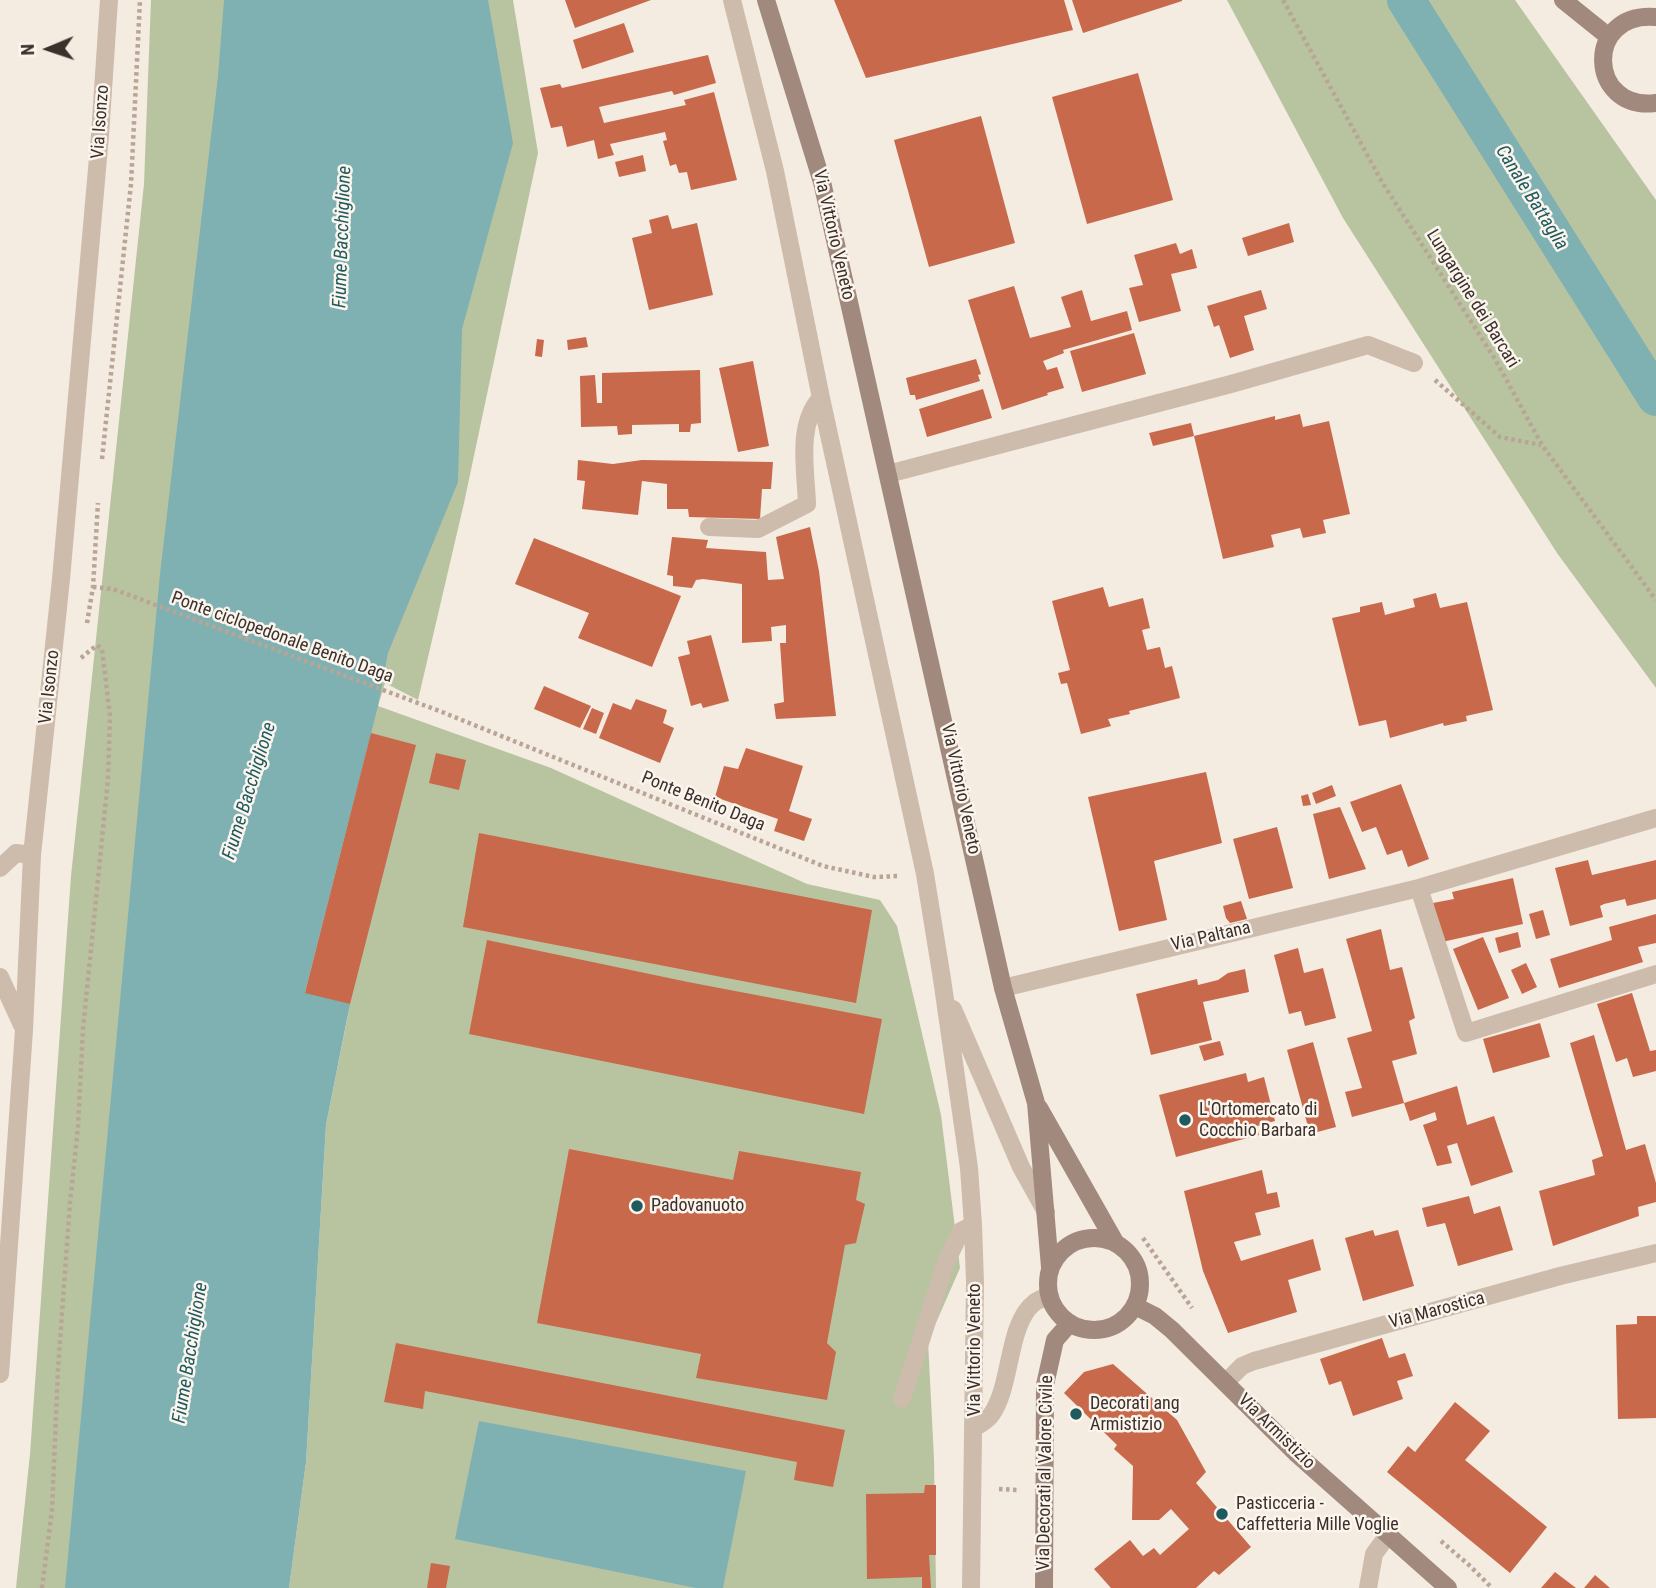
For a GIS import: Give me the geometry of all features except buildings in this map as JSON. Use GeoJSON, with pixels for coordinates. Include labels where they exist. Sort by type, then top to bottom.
{"type":"FeatureCollection","features":[{"type":"Feature","properties":{"kind":"street","name":"Via Isonzo"},"geometry":{"type":"LineString","coordinates":[[0,1374],[24,1030],[32,855],[61,579],[100,135],[109,0]]}},
{"type":"Feature","properties":{"kind":"street","name":"Via Vittorio Veneto"},"geometry":{"type":"LineString","coordinates":[[732,0],[775,170],[821,398],[925,874],[969,1168],[975,1283],[974,1428]]}},
{"type":"Feature","properties":{"kind":"street","name":"Via Vittorio Veneto"},"geometry":{"type":"LineString","coordinates":[[765,0],[822,182],[1003,988],[1036,1102],[1051,1267]]}},
{"type":"Feature","properties":{"kind":"street"},"geometry":{"type":"LineString","coordinates":[[1563,0],[1609,37]]}},
{"type":"Feature","properties":{"kind":"street"},"geometry":{"type":"LineString","coordinates":[[1656,17],[1629,19],[1618,26],[1609,37],[1602,63],[1605,76],[1621,97],[1634,103],[1656,103]]}},
{"type":"Feature","properties":{"kind":"street"},"geometry":{"type":"LineString","coordinates":[[888,474],[1231,384],[1367,345],[1414,363]]}},
{"type":"Feature","properties":{"kind":"street"},"geometry":{"type":"LineString","coordinates":[[709,527],[758,529],[807,504],[805,433],[811,408],[821,398]]}},
{"type":"Feature","properties":{"kind":"street","name":"Via Paltana"},"geometry":{"type":"LineString","coordinates":[[1003,988],[1419,888],[1656,818]]}},
{"type":"Feature","properties":{"kind":"street"},"geometry":{"type":"LineString","coordinates":[[0,868],[16,853],[32,855]]}},
{"type":"Feature","properties":{"kind":"street"},"geometry":{"type":"LineString","coordinates":[[1419,888],[1465,1033],[1656,974]]}},
{"type":"Feature","properties":{"kind":"street"},"geometry":{"type":"LineString","coordinates":[[0,977],[24,1030]]}},
{"type":"Feature","properties":{"kind":"street","name":"Via Vittorio Veneto"},"geometry":{"type":"LineString","coordinates":[[942,979],[1021,1167],[1047,1215]]}},
{"type":"Feature","properties":{"kind":"street","name":"Via Vittorio Veneto"},"geometry":{"type":"LineString","coordinates":[[1036,1102],[1115,1242]]}},
{"type":"Feature","properties":{"kind":"street"},"geometry":{"type":"LineString","coordinates":[[902,1399],[946,1262],[961,1231],[973,1225]]}},
{"type":"Feature","properties":{"kind":"street"},"geometry":{"type":"LineString","coordinates":[[1085,1237],[1100,1237],[1115,1242],[1133,1257],[1138,1269],[1139,1294],[1135,1306],[1119,1322],[1099,1330],[1083,1329],[1070,1323],[1056,1311],[1049,1295],[1047,1281],[1051,1267],[1059,1253],[1070,1243],[1085,1237]]}},
{"type":"Feature","properties":{"kind":"street","name":"Via Marostica"},"geometry":{"type":"LineString","coordinates":[[1225,1383],[1242,1366],[1254,1361],[1560,1276],[1656,1253]]}},
{"type":"Feature","properties":{"kind":"street"},"geometry":{"type":"LineString","coordinates":[[971,1588],[974,1428],[993,1413],[1026,1312],[1034,1303],[1049,1295]]}},
{"type":"Feature","properties":{"kind":"street","name":"Via Armistizio"},"geometry":{"type":"LineString","coordinates":[[1135,1306],[1155,1316],[1172,1330],[1297,1454],[1448,1588]]}},
{"type":"Feature","properties":{"kind":"street","name":"Via Decorati al Valore Civile"},"geometry":{"type":"LineString","coordinates":[[1044,1588],[1045,1385],[1055,1340],[1070,1323]]}},
{"type":"Feature","properties":{"kind":"street"},"geometry":{"type":"LineString","coordinates":[[1368,1588],[1374,1554],[1388,1535]]}},
{"type":"Feature","properties":{"kind":"path"},"geometry":{"type":"LineString","coordinates":[[102,468],[131,184],[140,0]]}},
{"type":"Feature","properties":{"kind":"path","name":"Lungargine dei Barcari"},"geometry":{"type":"LineString","coordinates":[[1283,0],[1382,182],[1494,359],[1542,445],[1656,600]]}},
{"type":"Feature","properties":{"kind":"path"},"geometry":{"type":"LineString","coordinates":[[1414,363],[1500,436],[1542,445]]}},
{"type":"Feature","properties":{"kind":"path","name":"Ponte ciclopedonale Benito Daga"},"geometry":{"type":"LineString","coordinates":[[99,496],[93,587],[113,589],[490,731]]}},
{"type":"Feature","properties":{"kind":"path"},"geometry":{"type":"LineString","coordinates":[[42,1588],[52,1510],[59,1356],[78,1126],[83,1029],[108,779],[110,716],[102,649],[97,645],[81,658]]}},
{"type":"Feature","properties":{"kind":"path","name":"Ponte Benito Daga"},"geometry":{"type":"LineString","coordinates":[[490,731],[823,866],[874,877],[911,876]]}},
{"type":"Feature","properties":{"kind":"path"},"geometry":{"type":"LineString","coordinates":[[1138,1231],[1198,1316]]}},
{"type":"Feature","properties":{"kind":"path"},"geometry":{"type":"LineString","coordinates":[[994,1489],[1022,1490]]}},
{"type":"Feature","properties":{"kind":"green space"},"geometry":{"type":"Polygon","coordinates":[[[151,0],[513,0],[538,153],[464,503],[418,700],[385,683],[378,706],[551,768],[807,884],[880,900],[897,926],[941,1115],[960,1268],[928,1341],[934,1459],[936,1588],[289,1588],[306,1462],[326,1125],[350,1005],[321,1125],[277,1588],[16,1588],[30,1454],[71,876],[144,184],[151,0]]]}},
{"type":"Feature","properties":{"kind":"green space"},"geometry":{"type":"Polygon","coordinates":[[[1227,0],[1515,0],[1656,200],[1656,688],[1557,553],[1343,218],[1227,0]]]}},
{"type":"Feature","properties":{"kind":"water","name":"Fiume Bacchiglione"},"geometry":{"type":"Polygon","coordinates":[[[224,0],[488,0],[513,143],[462,329],[458,482],[388,653],[378,706],[305,992],[350,1004],[326,1125],[306,1462],[289,1588],[65,1588],[160,574],[218,76],[224,0]]]}},
{"type":"Feature","properties":{"kind":"water"},"geometry":{"type":"Polygon","coordinates":[[[479,1421],[746,1471],[723,1588],[696,1588],[455,1539],[479,1421]]]}},
{"type":"Feature","properties":{"kind":"waterway","name":"Canale Battaglia"},"geometry":{"type":"LineString","coordinates":[[1406,0],[1656,397]]}},
{"type":"Feature","properties":{"kind":"place","name":"L'Ortomercato di Cocchio Barbara"},"geometry":{"type":"Point","coordinates":[1185,1120]}},
{"type":"Feature","properties":{"kind":"place","name":"Padovanuoto"},"geometry":{"type":"Point","coordinates":[637,1206]}},
{"type":"Feature","properties":{"kind":"place","name":"Decorati ang Armistizio"},"geometry":{"type":"Point","coordinates":[1076,1414]}},
{"type":"Feature","properties":{"kind":"place","name":"Pasticceria - Caffetteria Mille Voglie"},"geometry":{"type":"Point","coordinates":[1222,1514]}}]}
